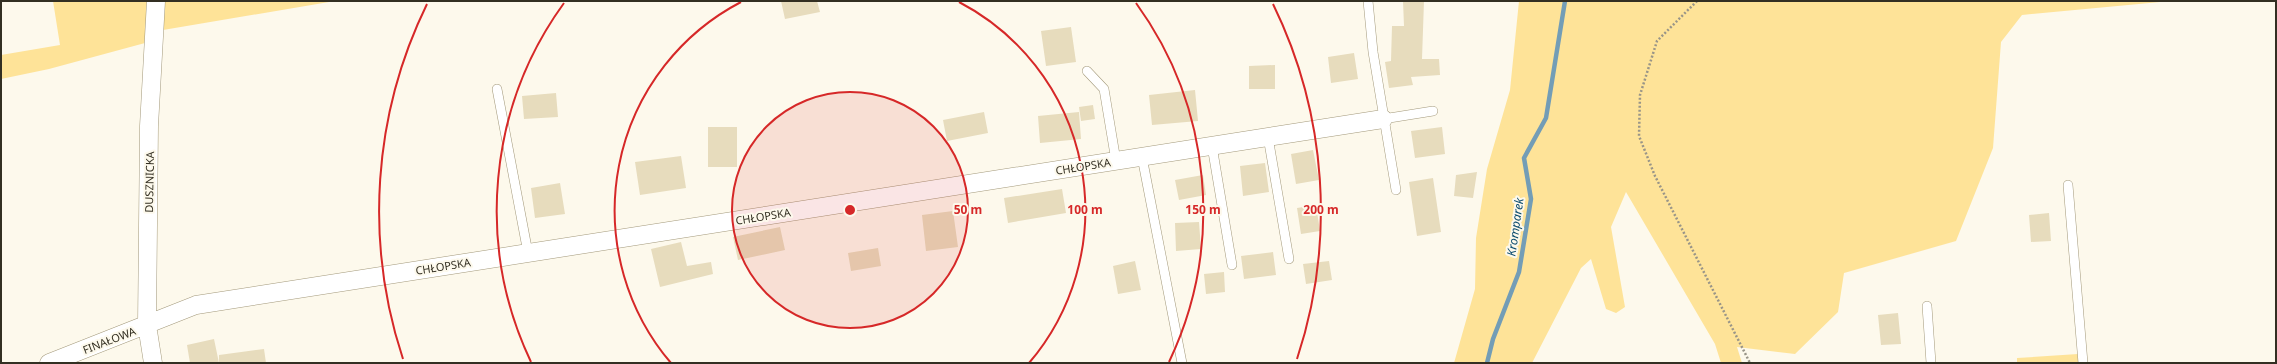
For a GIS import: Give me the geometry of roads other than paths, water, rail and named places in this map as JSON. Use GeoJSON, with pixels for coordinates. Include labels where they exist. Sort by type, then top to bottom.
{"type":"FeatureCollection","features":[{"type":"Feature","properties":{"kind":"street","name":"DUSZNICKA"},"geometry":{"type":"LineString","coordinates":[[154,363],[147,325],[149,126],[156,1]]}},
{"type":"Feature","properties":{"kind":"street","name":"CHŁOPSKA"},"geometry":{"type":"LineString","coordinates":[[147,325],[196,304],[1383,119]]}},
{"type":"Feature","properties":{"kind":"street","name":"FINAŁOWA"},"geometry":{"type":"LineString","coordinates":[[49,363],[147,325]]}},
{"type":"Feature","properties":{"kind":"lane"},"geometry":{"type":"LineString","coordinates":[[1368,1],[1373,52],[1396,190]]}},
{"type":"Feature","properties":{"kind":"lane"},"geometry":{"type":"LineString","coordinates":[[1087,71],[1104,89],[1116,161]]}},
{"type":"Feature","properties":{"kind":"lane"},"geometry":{"type":"LineString","coordinates":[[497,89],[528,253]]}},
{"type":"Feature","properties":{"kind":"lane"},"geometry":{"type":"LineString","coordinates":[[1383,119],[1433,111]]}},
{"type":"Feature","properties":{"kind":"lane"},"geometry":{"type":"LineString","coordinates":[[1268,137],[1289,259]]}},
{"type":"Feature","properties":{"kind":"lane"},"geometry":{"type":"LineString","coordinates":[[1212,146],[1232,265]]}},
{"type":"Feature","properties":{"kind":"lane"},"geometry":{"type":"LineString","coordinates":[[1142,157],[1182,363]]}},
{"type":"Feature","properties":{"kind":"lane"},"geometry":{"type":"LineString","coordinates":[[2068,185],[2083,363]]}},
{"type":"Feature","properties":{"kind":"lane"},"geometry":{"type":"LineString","coordinates":[[1927,306],[1931,363]]}},
{"type":"Feature","properties":{"kind":"waterway","name":"Kromparek"},"geometry":{"type":"LineString","coordinates":[[1487,363],[1493,339],[1519,272],[1531,199],[1524,158],[1546,118],[1565,1]]}}]}
